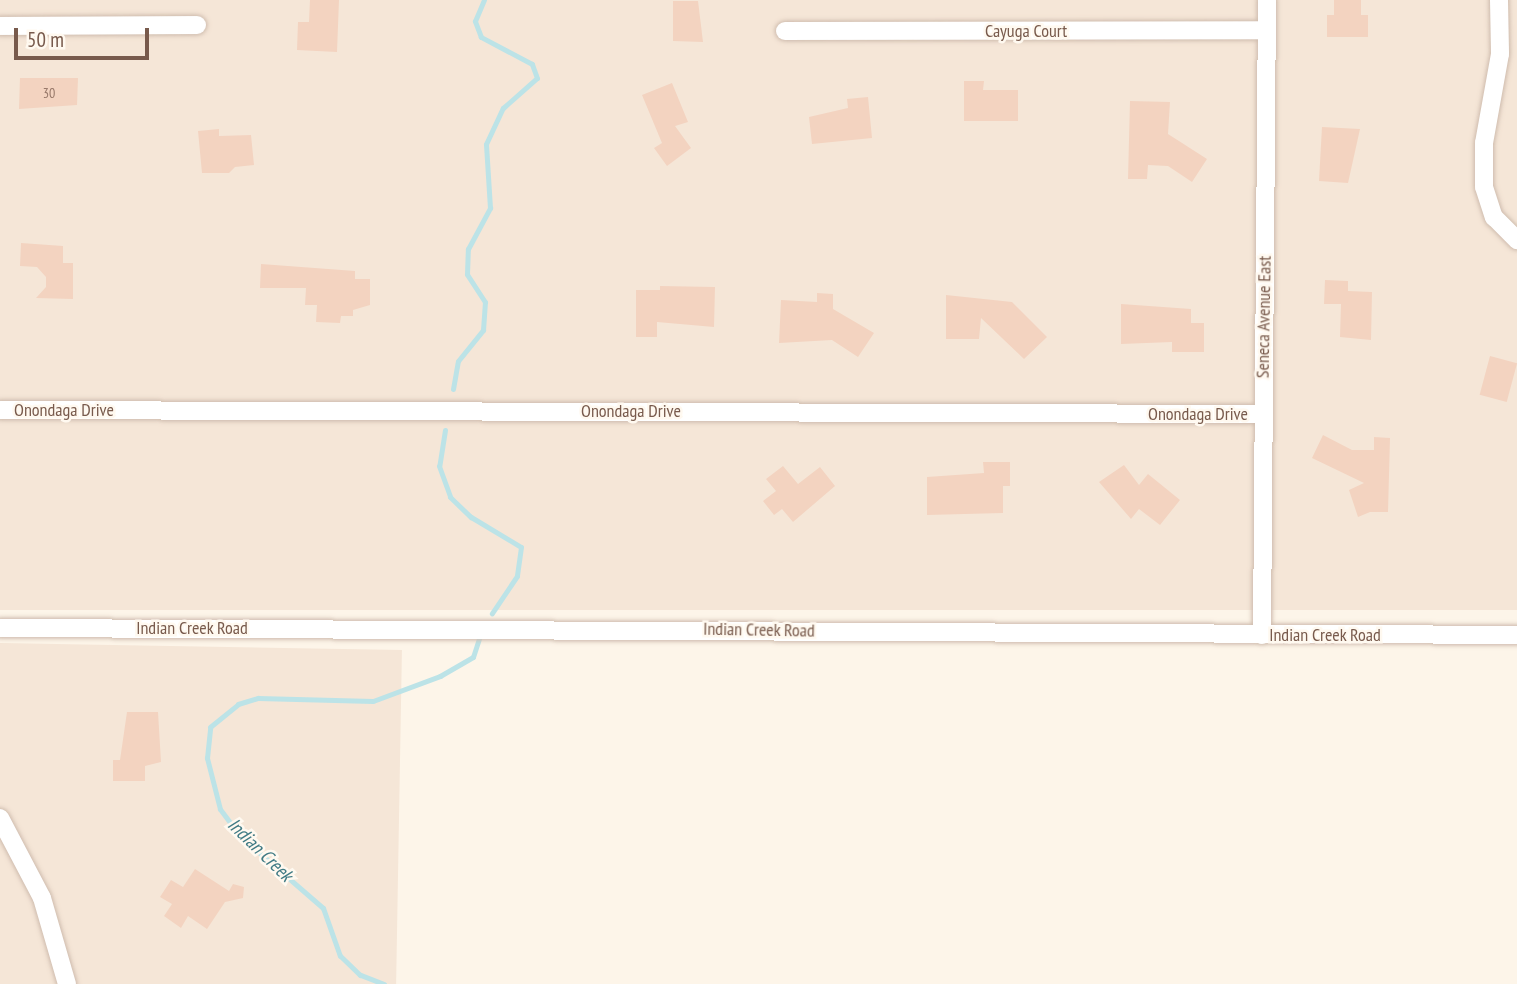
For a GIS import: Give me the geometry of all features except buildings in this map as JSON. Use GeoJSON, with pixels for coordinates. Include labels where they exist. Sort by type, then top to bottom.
{"type":"FeatureCollection","features":[{"type":"Feature","properties":{"kind":"street","name":"Seneca Avenue East"},"geometry":{"type":"LineString","coordinates":[[1262,635],[1267,0]]}},
{"type":"Feature","properties":{"kind":"street"},"geometry":{"type":"LineString","coordinates":[[1499,0],[1500,54],[1484,143],[1484,187],[1494,217],[1517,240]]}},
{"type":"Feature","properties":{"kind":"street"},"geometry":{"type":"LineString","coordinates":[[0,26],[197,25]]}},
{"type":"Feature","properties":{"kind":"street","name":"Cayuga Court"},"geometry":{"type":"LineString","coordinates":[[785,31],[1266,30]]}},
{"type":"Feature","properties":{"kind":"street","name":"Onondaga Drive"},"geometry":{"type":"LineString","coordinates":[[0,410],[1263,414]]}},
{"type":"Feature","properties":{"kind":"street","name":"Indian Creek Road"},"geometry":{"type":"LineString","coordinates":[[0,628],[1517,635]]}},
{"type":"Feature","properties":{"kind":"street"},"geometry":{"type":"LineString","coordinates":[[0,818],[42,898],[67,984]]}},
{"type":"Feature","properties":{"kind":"shaded area"},"geometry":{"type":"Polygon","coordinates":[[[0,0],[1517,0],[1517,610],[0,610],[0,0]]]}},
{"type":"Feature","properties":{"kind":"shaded area"},"geometry":{"type":"Polygon","coordinates":[[[0,643],[402,650],[396,984],[0,984],[0,643]]]}},
{"type":"Feature","properties":{"kind":"waterway","name":"Indian Creek"},"geometry":{"type":"LineString","coordinates":[[453,389],[458,361],[483,330],[485,302],[467,274],[468,249],[490,208],[486,144],[503,108],[537,78],[532,64],[481,37],[475,21],[484,0]]}},
{"type":"Feature","properties":{"kind":"waterway","name":"Indian Creek"},"geometry":{"type":"LineString","coordinates":[[445,430],[439,466],[450,497],[471,517],[521,547],[517,576],[492,613]]}},
{"type":"Feature","properties":{"kind":"waterway","name":"Indian Creek"},"geometry":{"type":"LineString","coordinates":[[384,984],[360,975],[340,956],[323,908],[241,837],[220,809],[207,758],[210,727],[238,704],[258,698],[373,701],[440,676],[473,657],[479,638]]}}]}
